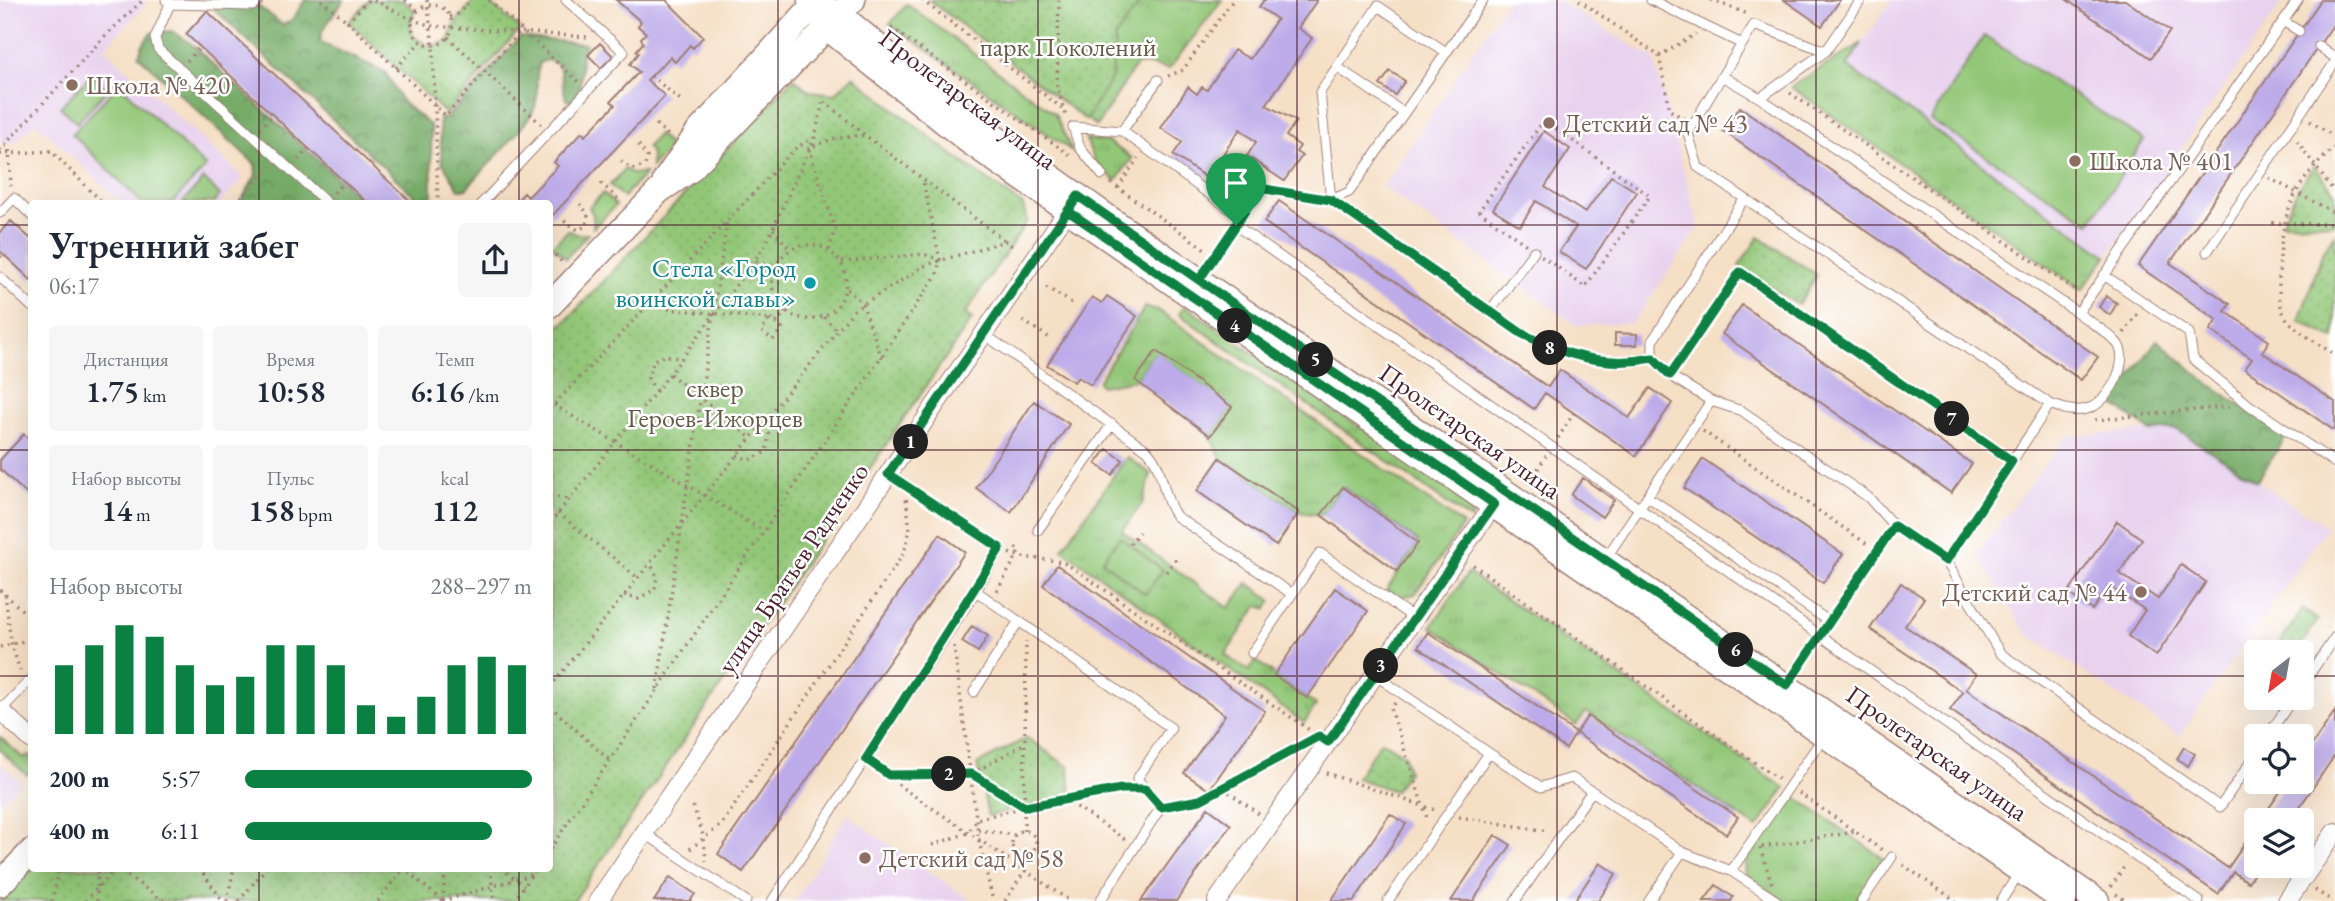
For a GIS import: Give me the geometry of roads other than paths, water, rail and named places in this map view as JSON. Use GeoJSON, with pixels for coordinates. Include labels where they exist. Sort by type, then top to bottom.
{"type":"FeatureCollection","features":[{"type":"Feature","properties":{"kind":"main road","name":"Пролетарская улица"},"geometry":{"type":"LineString","coordinates":[[814,2],[839,14],[1073,203],[1494,504],[2064,901]]}},
{"type":"Feature","properties":{"kind":"main road"},"geometry":{"type":"LineString","coordinates":[[553,302],[659,191],[698,132],[814,2]]}},
{"type":"Feature","properties":{"kind":"main road"},"geometry":{"type":"LineString","coordinates":[[659,191],[689,171],[839,14]]}},
{"type":"Feature","properties":{"kind":"main road","name":"Пролетарская улица"},"geometry":{"type":"LineString","coordinates":[[1073,203],[1199,280],[2097,901]]}},
{"type":"Feature","properties":{"kind":"main road"},"geometry":{"type":"LineString","coordinates":[[0,884],[28,855]]}},
{"type":"Feature","properties":{"kind":"street","name":"улица Братьев Радченко"},"geometry":{"type":"LineString","coordinates":[[598,901],[1073,203]]}},
{"type":"Feature","properties":{"kind":"street"},"geometry":{"type":"LineString","coordinates":[[1217,901],[1494,504]]}},
{"type":"Feature","properties":{"kind":"street"},"geometry":{"type":"LineString","coordinates":[[0,710],[28,736]]}},
{"type":"Feature","properties":{"kind":"street"},"geometry":{"type":"LineString","coordinates":[[2287,901],[2335,832]]}},
{"type":"Feature","properties":{"kind":"lane"},"geometry":{"type":"LineString","coordinates":[[259,0],[253,6],[168,2],[155,44],[324,200]]}},
{"type":"Feature","properties":{"kind":"lane"},"geometry":{"type":"LineString","coordinates":[[485,200],[624,52],[566,0]]}},
{"type":"Feature","properties":{"kind":"lane"},"geometry":{"type":"LineString","coordinates":[[1331,200],[1349,192],[1483,0]]}},
{"type":"Feature","properties":{"kind":"lane"},"geometry":{"type":"LineString","coordinates":[[1651,0],[1742,44]]}},
{"type":"Feature","properties":{"kind":"lane"},"geometry":{"type":"LineString","coordinates":[[1760,98],[1826,51],[1861,0]]}},
{"type":"Feature","properties":{"kind":"lane"},"geometry":{"type":"LineString","coordinates":[[2078,313],[2298,0]]}},
{"type":"Feature","properties":{"kind":"lane"},"geometry":{"type":"LineString","coordinates":[[1331,200],[1320,92],[1378,6],[1447,52]]}},
{"type":"Feature","properties":{"kind":"lane"},"geometry":{"type":"LineString","coordinates":[[2283,21],[2299,32]]}},
{"type":"Feature","properties":{"kind":"lane"},"geometry":{"type":"LineString","coordinates":[[1723,76],[1760,98],[2078,313],[2117,343],[2122,355],[2120,370],[2092,407],[2070,411],[2050,404],[1698,167],[1688,132],[1754,25],[1826,51]]}},
{"type":"Feature","properties":{"kind":"lane"},"geometry":{"type":"LineString","coordinates":[[2207,252],[2335,60],[2319,46]]}},
{"type":"Feature","properties":{"kind":"lane"},"geometry":{"type":"LineString","coordinates":[[1337,67],[1404,113]]}},
{"type":"Feature","properties":{"kind":"lane"},"geometry":{"type":"LineString","coordinates":[[1122,131],[1158,80]]}},
{"type":"Feature","properties":{"kind":"lane"},"geometry":{"type":"LineString","coordinates":[[1102,175],[1080,148],[1073,127],[1122,131],[1238,221],[1639,509],[2199,901]]}},
{"type":"Feature","properties":{"kind":"lane"},"geometry":{"type":"LineString","coordinates":[[1199,280],[1259,188],[1331,200],[1490,312],[1549,348],[1584,359],[1638,361],[1653,358]]}},
{"type":"Feature","properties":{"kind":"lane"},"geometry":{"type":"LineString","coordinates":[[0,213],[14,198],[28,212]]}},
{"type":"Feature","properties":{"kind":"lane"},"geometry":{"type":"LineString","coordinates":[[1744,199],[1653,340],[1653,358],[1670,375],[1711,401],[1742,411],[1868,497],[1894,526],[1946,561],[2000,653],[2220,807],[2244,772]]}},
{"type":"Feature","properties":{"kind":"lane"},"geometry":{"type":"LineString","coordinates":[[1490,312],[1535,251]]}},
{"type":"Feature","properties":{"kind":"lane"},"geometry":{"type":"LineString","coordinates":[[2104,275],[2189,333],[2193,359],[2249,405],[2335,463]]}},
{"type":"Feature","properties":{"kind":"lane"},"geometry":{"type":"LineString","coordinates":[[0,277],[28,303]]}},
{"type":"Feature","properties":{"kind":"lane"},"geometry":{"type":"LineString","coordinates":[[984,334],[1147,450],[1158,462],[1168,504],[1176,516],[1292,594]]}},
{"type":"Feature","properties":{"kind":"lane"},"geometry":{"type":"LineString","coordinates":[[1605,560],[1711,401]]}},
{"type":"Feature","properties":{"kind":"lane"},"geometry":{"type":"LineString","coordinates":[[1946,561],[2050,404]]}},
{"type":"Feature","properties":{"kind":"lane"},"geometry":{"type":"LineString","coordinates":[[1038,530],[1112,424]]}},
{"type":"Feature","properties":{"kind":"lane"},"geometry":{"type":"LineString","coordinates":[[772,901],[976,591],[1000,548],[888,474]]}},
{"type":"Feature","properties":{"kind":"lane"},"geometry":{"type":"LineString","coordinates":[[1647,496],[1830,622]]}},
{"type":"Feature","properties":{"kind":"lane"},"geometry":{"type":"LineString","coordinates":[[1787,685],[1894,526]]}},
{"type":"Feature","properties":{"kind":"lane"},"geometry":{"type":"LineString","coordinates":[[1252,653],[1320,553],[1414,618]]}},
{"type":"Feature","properties":{"kind":"lane"},"geometry":{"type":"LineString","coordinates":[[976,591],[1171,729],[1137,779],[1161,807],[1100,901]]}},
{"type":"Feature","properties":{"kind":"lane"},"geometry":{"type":"LineString","coordinates":[[974,692],[1022,625]]}},
{"type":"Feature","properties":{"kind":"lane"},"geometry":{"type":"LineString","coordinates":[[2314,668],[2335,637]]}},
{"type":"Feature","properties":{"kind":"lane"},"geometry":{"type":"LineString","coordinates":[[1375,675],[1541,787],[1572,778],[1682,852],[1731,871],[1777,901]]}},
{"type":"Feature","properties":{"kind":"lane"},"geometry":{"type":"LineString","coordinates":[[0,710],[28,681]]}},
{"type":"Feature","properties":{"kind":"lane"},"geometry":{"type":"LineString","coordinates":[[1731,871],[1825,735]]}},
{"type":"Feature","properties":{"kind":"lane"},"geometry":{"type":"LineString","coordinates":[[1388,901],[1489,753]]}},
{"type":"Feature","properties":{"kind":"lane"},"geometry":{"type":"LineString","coordinates":[[1515,901],[1591,791]]}},
{"type":"Feature","properties":{"kind":"lane"},"geometry":{"type":"LineString","coordinates":[[644,833],[708,876],[730,897],[746,901]]}},
{"type":"Feature","properties":{"kind":"lane"},"geometry":{"type":"LineString","coordinates":[[1649,901],[1682,852]]}},
{"type":"Feature","properties":{"kind":"lane"},"geometry":{"type":"LineString","coordinates":[[1862,901],[1892,857]]}},
{"type":"Feature","properties":{"kind":"lane"},"geometry":{"type":"LineString","coordinates":[[2001,901],[2020,871]]}},
{"type":"Feature","properties":{"kind":"place","name":"Школа № 420"},"geometry":{"type":"Point","coordinates":[72,85]}},
{"type":"Feature","properties":{"kind":"place","name":"Детский сад № 43"},"geometry":{"type":"Point","coordinates":[1549,123]}},
{"type":"Feature","properties":{"kind":"place","name":"Школа № 401"},"geometry":{"type":"Point","coordinates":[2075,161]}},
{"type":"Feature","properties":{"kind":"place","name":"Стела «Город воинской славы»"},"geometry":{"type":"Point","coordinates":[810,283]}},
{"type":"Feature","properties":{"kind":"place","name":"Детский сад № 44"},"geometry":{"type":"Point","coordinates":[2141,592]}},
{"type":"Feature","properties":{"kind":"place","name":"Детский сад № 58"},"geometry":{"type":"Point","coordinates":[865,858]}},
{"type":"Feature","properties":{"kind":"park label","name":"парк Поколений"},"geometry":{"type":"Point","coordinates":[1068,47]}},
{"type":"Feature","properties":{"kind":"park label","name":"сквер Героев-Ижорцев"},"geometry":{"type":"Point","coordinates":[715,403]}}]}
